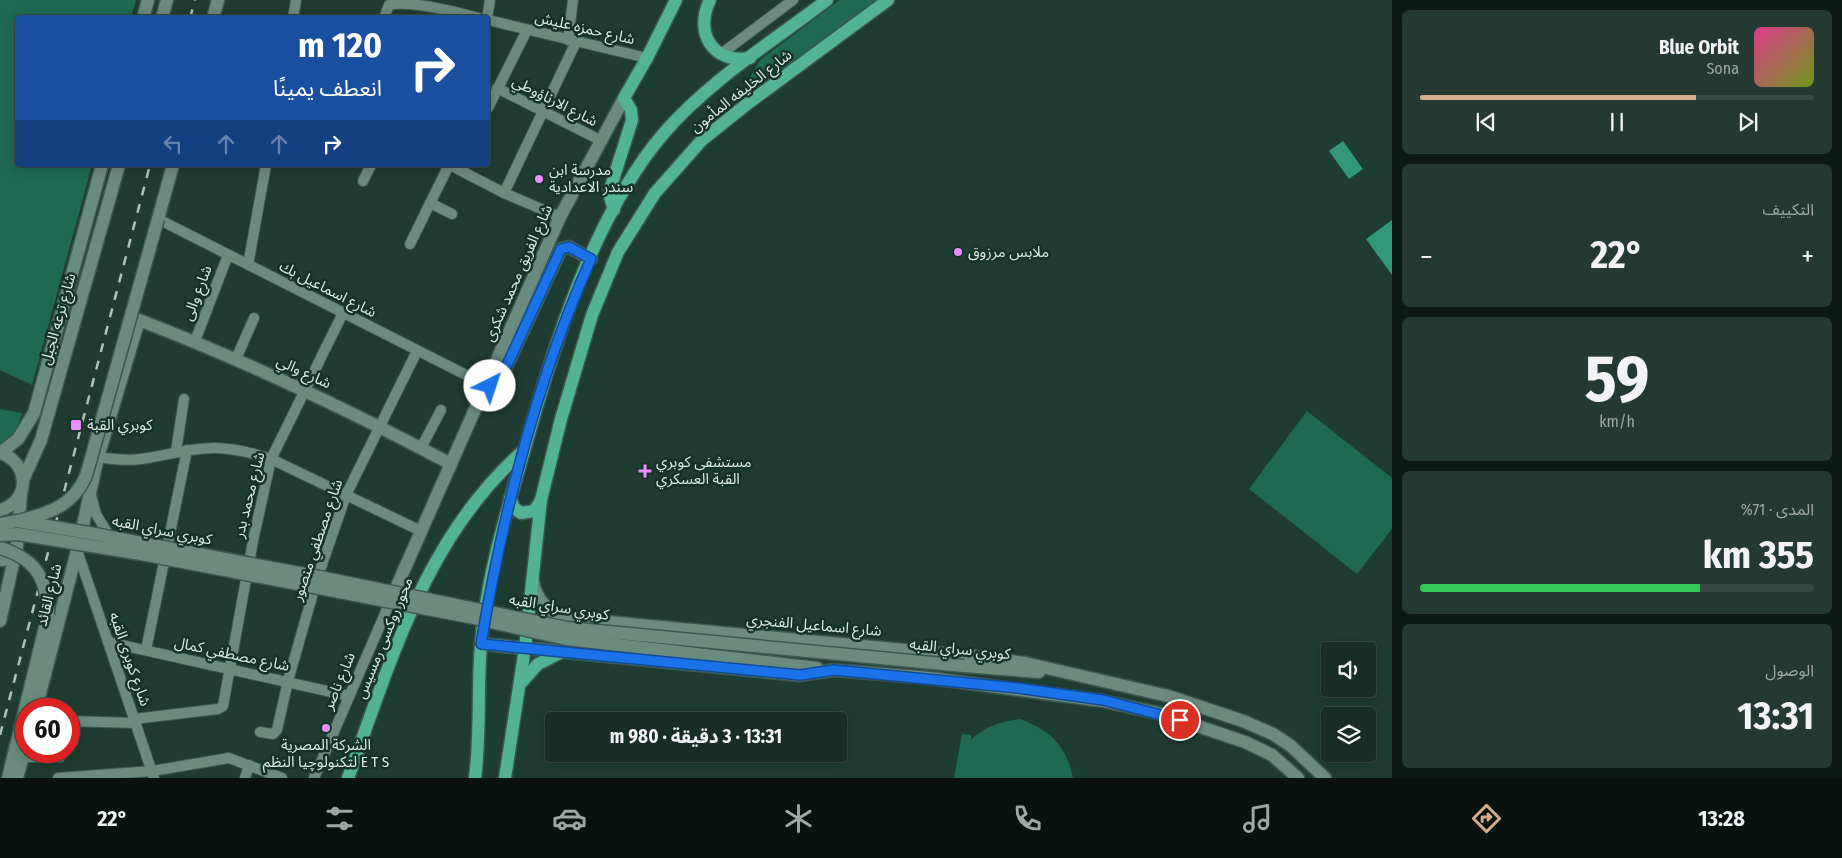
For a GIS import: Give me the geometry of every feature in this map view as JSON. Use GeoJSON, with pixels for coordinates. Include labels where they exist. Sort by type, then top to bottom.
{"type":"FeatureCollection","features":[{"type":"Feature","properties":{"kind":"main road"},"geometry":{"type":"LineString","coordinates":[[144,15],[148,0]]}},
{"type":"Feature","properties":{"kind":"main road"},"geometry":{"type":"LineString","coordinates":[[163,15],[167,0]]}},
{"type":"Feature","properties":{"kind":"main road"},"geometry":{"type":"LineString","coordinates":[[214,15],[218,0]]}},
{"type":"Feature","properties":{"kind":"main road","name":"شارع الفريق محمد شكرى"},"geometry":{"type":"LineString","coordinates":[[393,595],[560,217],[600,140],[647,58],[676,0]]}},
{"type":"Feature","properties":{"kind":"main road"},"geometry":{"type":"LineString","coordinates":[[710,0],[704,16],[704,30],[710,44],[721,54],[735,59],[750,58]]}},
{"type":"Feature","properties":{"kind":"main road","name":"شارع الخليفه المأمون"},"geometry":{"type":"LineString","coordinates":[[475,778],[479,726],[481,644],[510,498],[554,350],[591,259],[614,210],[636,170],[665,132],[695,101],[827,0]]}},
{"type":"Feature","properties":{"kind":"main road","name":"شارع الخليفه المأمون"},"geometry":{"type":"LineString","coordinates":[[505,778],[525,648],[542,500],[564,410],[596,302],[618,252],[646,204],[682,160],[721,123],[888,0]]}},
{"type":"Feature","properties":{"kind":"main road"},"geometry":{"type":"LineString","coordinates":[[614,210],[609,194],[632,120],[631,110],[624,98]]}},
{"type":"Feature","properties":{"kind":"main road","name":"شارع ترعه الجبل"},"geometry":{"type":"LineString","coordinates":[[0,453],[18,439],[31,420],[58,329],[101,167]]}},
{"type":"Feature","properties":{"kind":"main road","name":"شارع ترعه الجبل"},"geometry":{"type":"LineString","coordinates":[[22,486],[41,440],[118,167]]}},
{"type":"Feature","properties":{"kind":"main road"},"geometry":{"type":"LineString","coordinates":[[17,521],[60,507],[72,498],[82,485],[171,167]]}},
{"type":"Feature","properties":{"kind":"main road"},"geometry":{"type":"LineString","coordinates":[[486,385],[493,385],[500,380],[561,249],[569,247],[591,259]]}},
{"type":"Feature","properties":{"kind":"main road","name":"شارع والي"},"geometry":{"type":"LineString","coordinates":[[139,320],[304,389],[379,425],[451,464]]}},
{"type":"Feature","properties":{"kind":"main road","name":"شارع القائد"},"geometry":{"type":"LineString","coordinates":[[39,698],[78,547],[98,457],[139,320]]}},
{"type":"Feature","properties":{"kind":"main road"},"geometry":{"type":"LineString","coordinates":[[58,329],[71,333]]}},
{"type":"Feature","properties":{"kind":"main road","name":"محور روكسى رمسيس"},"geometry":{"type":"LineString","coordinates":[[348,778],[413,603],[442,547],[487,487],[524,449]]}},
{"type":"Feature","properties":{"kind":"main road"},"geometry":{"type":"LineString","coordinates":[[0,453],[16,462],[22,486],[15,559],[0,621]]}},
{"type":"Feature","properties":{"kind":"main road"},"geometry":{"type":"LineString","coordinates":[[0,510],[14,503],[22,486]]}},
{"type":"Feature","properties":{"kind":"main road"},"geometry":{"type":"LineString","coordinates":[[510,498],[514,508],[526,513],[534,511],[542,500]]}},
{"type":"Feature","properties":{"kind":"main road","name":"كوبري سراي القبه"},"geometry":{"type":"LineString","coordinates":[[0,524],[17,521],[296,572],[567,628],[1024,672],[1059,672]]}},
{"type":"Feature","properties":{"kind":"main road","name":"كوبري سراي القبه"},"geometry":{"type":"LineString","coordinates":[[0,535],[18,534],[132,552],[459,615],[566,639],[834,670]]}},
{"type":"Feature","properties":{"kind":"main road"},"geometry":{"type":"LineString","coordinates":[[0,548],[28,560],[41,576],[46,594],[48,615],[8,778]]}},
{"type":"Feature","properties":{"kind":"main road"},"geometry":{"type":"LineString","coordinates":[[0,560],[15,559]]}},
{"type":"Feature","properties":{"kind":"main road","name":"شارع اسماعيل الفنجري"},"geometry":{"type":"LineString","coordinates":[[533,581],[539,597],[550,610],[566,618],[1001,659],[1168,696],[1254,725],[1291,746],[1325,778]]}},
{"type":"Feature","properties":{"kind":"main road"},"geometry":{"type":"LineString","coordinates":[[585,652],[580,645],[578,636],[581,628],[587,621]]}},
{"type":"Feature","properties":{"kind":"main road"},"geometry":{"type":"LineString","coordinates":[[757,661],[764,649],[760,636]]}},
{"type":"Feature","properties":{"kind":"main road"},"geometry":{"type":"LineString","coordinates":[[481,644],[585,652],[800,675],[834,670],[1018,688],[1129,706],[1162,714],[1254,746],[1280,761],[1298,778]]}},
{"type":"Feature","properties":{"kind":"main road"},"geometry":{"type":"LineString","coordinates":[[519,686],[538,664],[564,651]]}},
{"type":"Feature","properties":{"kind":"main road"},"geometry":{"type":"LineString","coordinates":[[17,778],[21,763]]}},
{"type":"Feature","properties":{"kind":"street"},"geometry":{"type":"LineString","coordinates":[[294,15],[296,0]]}},
{"type":"Feature","properties":{"kind":"street"},"geometry":{"type":"LineString","coordinates":[[488,15],[490,0]]}},
{"type":"Feature","properties":{"kind":"street"},"geometry":{"type":"LineString","coordinates":[[504,193],[543,111],[572,41],[573,0]]}},
{"type":"Feature","properties":{"kind":"street"},"geometry":{"type":"LineString","coordinates":[[721,54],[793,0]]}},
{"type":"Feature","properties":{"kind":"street"},"geometry":{"type":"LineString","coordinates":[[385,15],[389,5],[396,2],[437,8],[466,15]]}},
{"type":"Feature","properties":{"kind":"street","name":"شارع حمزه عليش"},"geometry":{"type":"LineString","coordinates":[[490,19],[526,30],[647,58]]}},
{"type":"Feature","properties":{"kind":"street"},"geometry":{"type":"LineString","coordinates":[[490,104],[526,30]]}},
{"type":"Feature","properties":{"kind":"street","name":"شارع الارناؤوطي"},"geometry":{"type":"LineString","coordinates":[[497,88],[600,140]]}},
{"type":"Feature","properties":{"kind":"street"},"geometry":{"type":"LineString","coordinates":[[248,265],[266,167]]}},
{"type":"Feature","properties":{"kind":"street"},"geometry":{"type":"LineString","coordinates":[[363,181],[369,167]]}},
{"type":"Feature","properties":{"kind":"street"},"geometry":{"type":"LineString","coordinates":[[410,244],[430,203],[454,167]]}},
{"type":"Feature","properties":{"kind":"street"},"geometry":{"type":"LineString","coordinates":[[457,167],[504,193],[560,217]]}},
{"type":"Feature","properties":{"kind":"street"},"geometry":{"type":"LineString","coordinates":[[430,203],[452,214]]}},
{"type":"Feature","properties":{"kind":"street","name":"شارع اسماعيل بك"},"geometry":{"type":"LineString","coordinates":[[158,219],[486,385]]}},
{"type":"Feature","properties":{"kind":"street","name":"شارع والى"},"geometry":{"type":"LineString","coordinates":[[195,342],[228,255]]}},
{"type":"Feature","properties":{"kind":"street","name":"شارع محمد بدر"},"geometry":{"type":"LineString","coordinates":[[135,721],[221,708],[224,704],[228,668],[272,459],[304,389],[343,312]]}},
{"type":"Feature","properties":{"kind":"street"},"geometry":{"type":"LineString","coordinates":[[236,359],[254,318]]}},
{"type":"Feature","properties":{"kind":"street","name":"شارع مصطفي منصور"},"geometry":{"type":"LineString","coordinates":[[260,732],[272,734],[276,731],[288,681],[318,579],[346,495],[417,351]]}},
{"type":"Feature","properties":{"kind":"street"},"geometry":{"type":"LineString","coordinates":[[146,650],[167,549],[182,451],[184,399]]}},
{"type":"Feature","properties":{"kind":"street"},"geometry":{"type":"LineString","coordinates":[[421,448],[441,410]]}},
{"type":"Feature","properties":{"kind":"street"},"geometry":{"type":"LineString","coordinates":[[98,457],[141,459],[182,451],[233,449],[272,459],[421,531]]}},
{"type":"Feature","properties":{"kind":"street"},"geometry":{"type":"LineString","coordinates":[[90,489],[96,514],[110,537]]}},
{"type":"Feature","properties":{"kind":"street"},"geometry":{"type":"LineString","coordinates":[[78,547],[91,538],[110,537],[393,595]]}},
{"type":"Feature","properties":{"kind":"street","name":"شارع كوبرى القبه"},"geometry":{"type":"LineString","coordinates":[[78,547],[153,774]]}},
{"type":"Feature","properties":{"kind":"street","name":"شارع ناصر"},"geometry":{"type":"LineString","coordinates":[[314,778],[393,595]]}},
{"type":"Feature","properties":{"kind":"street","name":"شارع مصطفي كمال"},"geometry":{"type":"LineString","coordinates":[[108,642],[349,696]]}},
{"type":"Feature","properties":{"kind":"street"},"geometry":{"type":"LineString","coordinates":[[80,721],[135,721]]}},
{"type":"Feature","properties":{"kind":"street"},"geometry":{"type":"LineString","coordinates":[[58,778],[153,774],[229,758],[282,778]]}},
{"type":"Feature","properties":{"kind":"street"},"geometry":{"type":"LineString","coordinates":[[245,778],[249,764]]}},
{"type":"Feature","properties":{"kind":"shaded area"},"geometry":{"type":"Polygon","coordinates":[[[0,0],[136,0],[132,15],[15,15],[15,167],[91,167],[32,385],[0,370],[0,0]]]}},
{"type":"Feature","properties":{"kind":"shaded area"},"geometry":{"type":"Polygon","coordinates":[[[840,0],[880,0],[758,90],[738,97],[760,60],[840,0]]]}},
{"type":"Feature","properties":{"kind":"shaded area"},"geometry":{"type":"Polygon","coordinates":[[[1343,141],[1363,169],[1349,179],[1329,151],[1343,141]]]}},
{"type":"Feature","properties":{"kind":"shaded area"},"geometry":{"type":"Polygon","coordinates":[[[1392,220],[1392,275],[1366,239],[1392,220]]]}},
{"type":"Feature","properties":{"kind":"shaded area"},"geometry":{"type":"Polygon","coordinates":[[[0,409],[22,413],[12,445],[0,450],[0,409]]]}},
{"type":"Feature","properties":{"kind":"shaded area"},"geometry":{"type":"Polygon","coordinates":[[[1307,411],[1392,478],[1392,529],[1357,574],[1249,489],[1307,411]]]}},
{"type":"Feature","properties":{"kind":"shaded area"},"geometry":{"type":"Polygon","coordinates":[[[1020,719],[1040,728],[1056,741],[1062,748],[1073,778],[954,778],[962,734],[971,735],[971,740],[993,725],[1020,719]]]}},
{"type":"Feature","properties":{"kind":"railway"},"geometry":{"type":"LineString","coordinates":[[191,15],[195,0]]}},
{"type":"Feature","properties":{"kind":"railway"},"geometry":{"type":"LineString","coordinates":[[0,735],[149,167]]}},
{"type":"Feature","properties":{"kind":"place","name":"مدرسة ابن سندر الاعدادية"},"geometry":{"type":"Point","coordinates":[539,179]}},
{"type":"Feature","properties":{"kind":"place","name":"ملابس مرزوق"},"geometry":{"type":"Point","coordinates":[958,252]}},
{"type":"Feature","properties":{"kind":"place","name":"كوبري القبة"},"geometry":{"type":"Point","coordinates":[76,425]}},
{"type":"Feature","properties":{"kind":"place","name":"مستشفى كوبري القبة العسكري"},"geometry":{"type":"Point","coordinates":[645,471]}},
{"type":"Feature","properties":{"kind":"place","name":"الشركة المصرية لتكنولوچيا النظم E T S"},"geometry":{"type":"Point","coordinates":[326,728]}},
{"type":"Feature","properties":{"kind":"route"},"geometry":{"type":"LineString","coordinates":[[490,386],[500,380],[561,249],[565,247],[573,248],[591,259],[557,342],[528,434],[510,498],[486,610],[481,644],[585,652],[800,675],[834,670],[930,678],[1103,700],[1180,720]]}}]}
